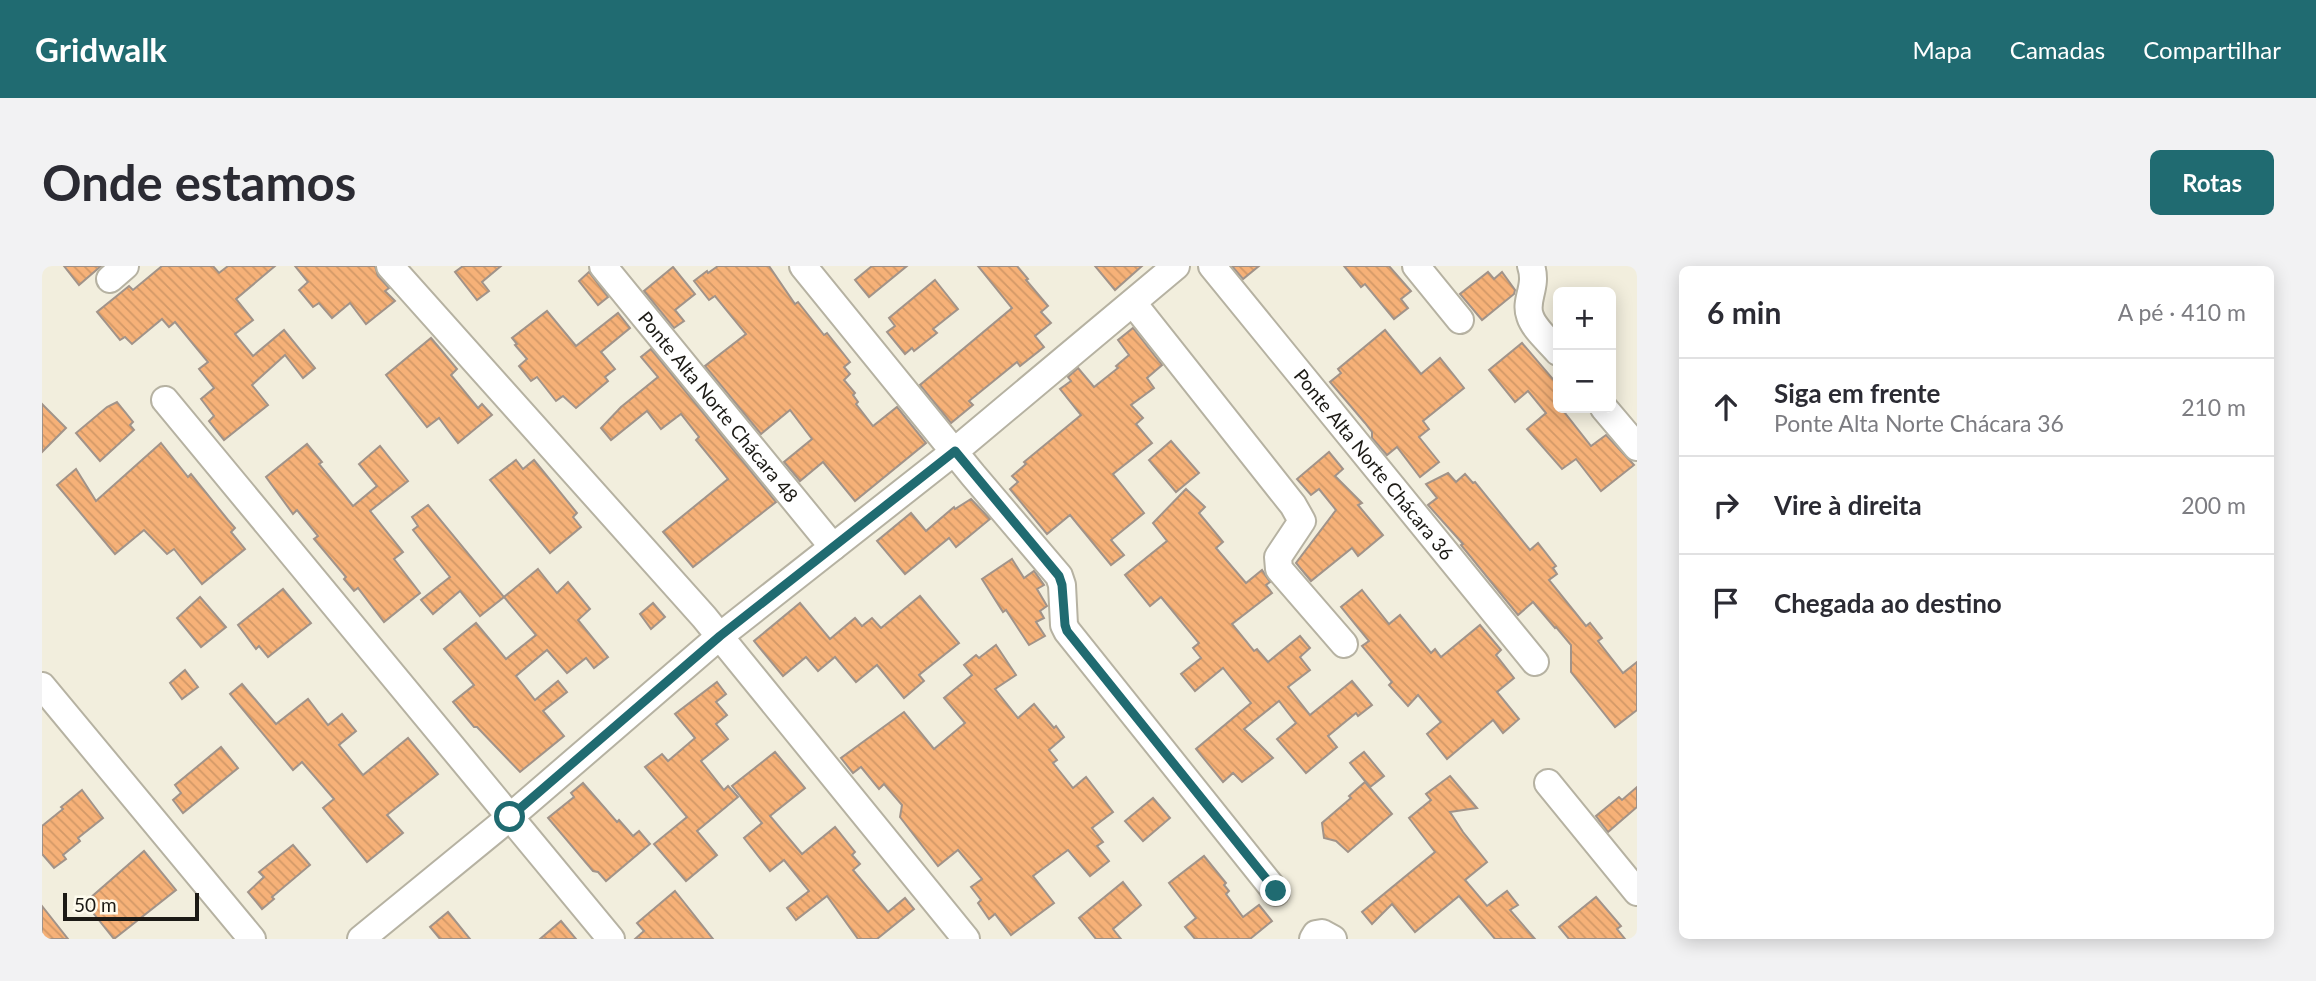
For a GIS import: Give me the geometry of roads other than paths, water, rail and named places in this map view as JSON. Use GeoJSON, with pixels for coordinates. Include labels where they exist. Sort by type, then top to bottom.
{"type":"FeatureCollection","features":[{"type":"Feature","properties":{"kind":"street"},"geometry":{"type":"LineString","coordinates":[[390,266],[720,636],[965,939]]}},
{"type":"Feature","properties":{"kind":"street","name":"Ponte Alta Norte Chácara 48"},"geometry":{"type":"LineString","coordinates":[[603,266],[833,547]]}},
{"type":"Feature","properties":{"kind":"street"},"geometry":{"type":"LineString","coordinates":[[803,266],[1059,576],[1067,631],[1276,891]]}},
{"type":"Feature","properties":{"kind":"street","name":"Ponte Alta Norte Chácara 36"},"geometry":{"type":"LineString","coordinates":[[1212,266],[1535,662]]}},
{"type":"Feature","properties":{"kind":"street"},"geometry":{"type":"LineString","coordinates":[[1416,266],[1460,320]]}},
{"type":"Feature","properties":{"kind":"street"},"geometry":{"type":"LineString","coordinates":[[1531,266],[1534,287],[1530,300],[1530,318],[1556,350]]}},
{"type":"Feature","properties":{"kind":"street"},"geometry":{"type":"LineString","coordinates":[[361,939],[510,817],[720,636],[955,451],[1133,303],[1162,270]]}},
{"type":"Feature","properties":{"kind":"street"},"geometry":{"type":"LineString","coordinates":[[1133,303],[1293,505],[1302,521],[1279,557],[1279,569],[1344,644]]}},
{"type":"Feature","properties":{"kind":"street"},"geometry":{"type":"LineString","coordinates":[[164,400],[611,939]]}},
{"type":"Feature","properties":{"kind":"street"},"geometry":{"type":"LineString","coordinates":[[1608,413],[1637,447]]}},
{"type":"Feature","properties":{"kind":"street"},"geometry":{"type":"LineString","coordinates":[[42,687],[252,939]]}},
{"type":"Feature","properties":{"kind":"street"},"geometry":{"type":"LineString","coordinates":[[1548,783],[1637,892]]}},
{"type":"Feature","properties":{"kind":"street"},"geometry":{"type":"LineString","coordinates":[[1313,939],[1316,934],[1322,933],[1333,939]]}}]}
